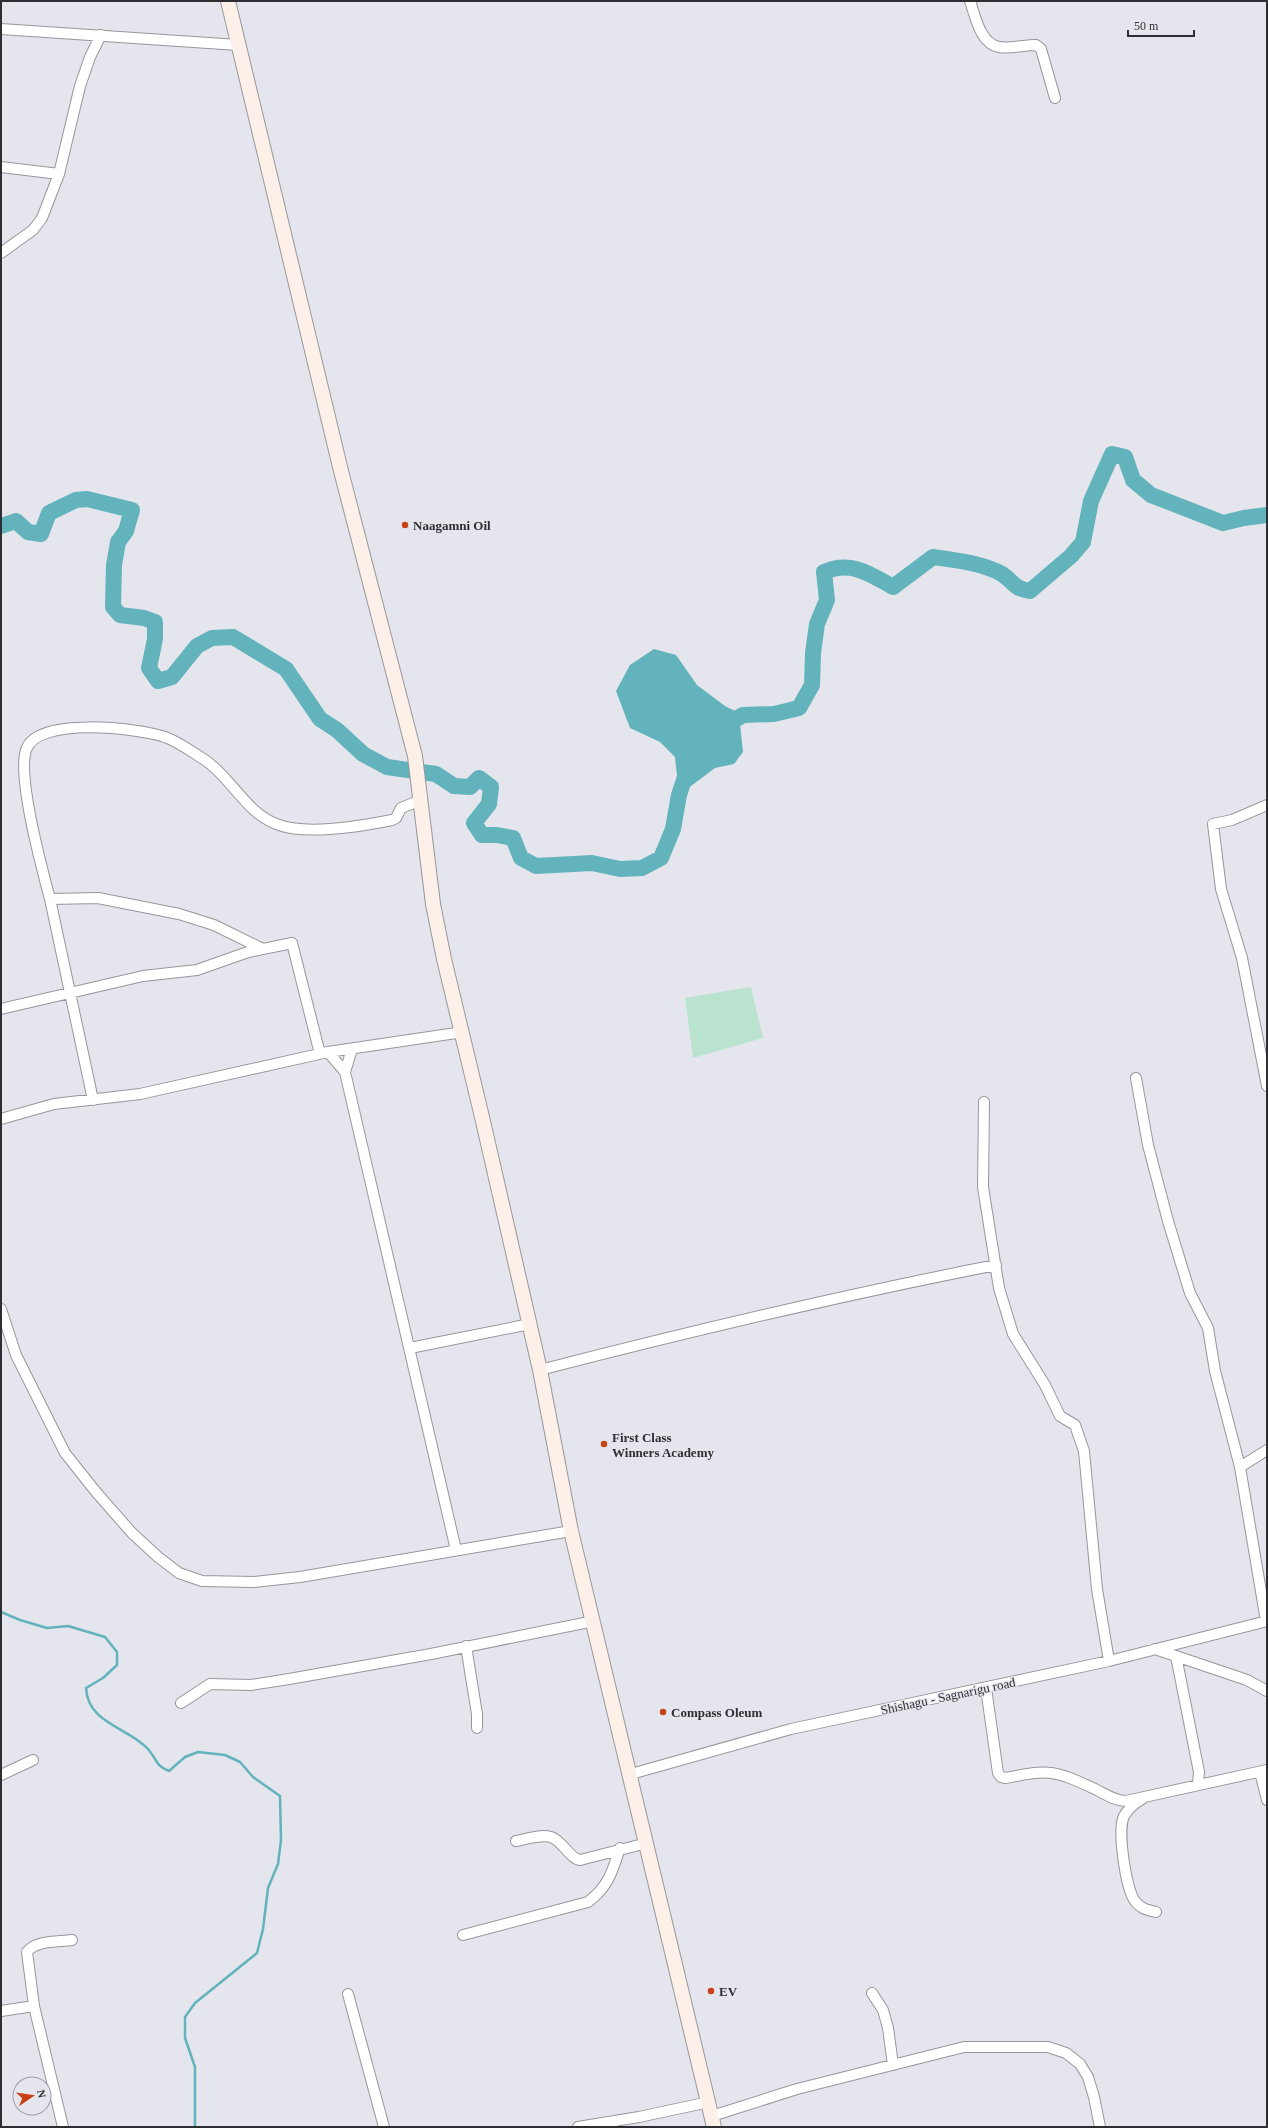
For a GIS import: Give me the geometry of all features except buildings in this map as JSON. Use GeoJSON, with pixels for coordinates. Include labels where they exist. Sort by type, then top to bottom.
{"type":"FeatureCollection","features":[{"type":"Feature","properties":{"kind":"main road"},"geometry":{"type":"LineString","coordinates":[[228,1],[341,471],[415,756],[433,904],[444,959],[530,1324],[571,1531],[631,1774],[646,1843],[712,2115]]}},
{"type":"Feature","properties":{"kind":"street"},"geometry":{"type":"LineString","coordinates":[[970,1],[982,34],[992,44],[998,47],[1036,45],[1041,49],[1055,98]]}},
{"type":"Feature","properties":{"kind":"street"},"geometry":{"type":"LineString","coordinates":[[1,29],[238,45]]}},
{"type":"Feature","properties":{"kind":"street"},"geometry":{"type":"LineString","coordinates":[[1,253],[33,230],[42,218],[58,174],[80,86],[90,58],[101,36]]}},
{"type":"Feature","properties":{"kind":"street"},"geometry":{"type":"LineString","coordinates":[[1,167],[58,174]]}},
{"type":"Feature","properties":{"kind":"street"},"geometry":{"type":"LineString","coordinates":[[93,1100],[28,799],[25,770],[25,750],[30,741],[42,735],[84,727],[132,729],[166,738],[207,762],[223,775],[252,809],[277,825],[295,830],[343,827],[392,820],[396,818],[401,808],[421,800]]}},
{"type":"Feature","properties":{"kind":"street"},"geometry":{"type":"LineString","coordinates":[[1267,805],[1232,820],[1213,824],[1221,889],[1242,958],[1267,1086]]}},
{"type":"Feature","properties":{"kind":"street"},"geometry":{"type":"LineString","coordinates":[[50,899],[98,898],[179,914],[214,925],[263,949]]}},
{"type":"Feature","properties":{"kind":"street"},"geometry":{"type":"LineString","coordinates":[[1,1009],[144,976],[197,970],[263,949],[292,943],[324,1053],[345,1072]]}},
{"type":"Feature","properties":{"kind":"street"},"geometry":{"type":"LineString","coordinates":[[1,1119],[54,1104],[140,1094],[324,1053],[462,1032]]}},
{"type":"Feature","properties":{"kind":"street"},"geometry":{"type":"LineString","coordinates":[[352,1049],[345,1072],[456,1550]]}},
{"type":"Feature","properties":{"kind":"street"},"geometry":{"type":"LineString","coordinates":[[1136,1078],[1148,1145],[1168,1221],[1190,1293],[1208,1328],[1215,1371],[1240,1467],[1267,1621]]}},
{"type":"Feature","properties":{"kind":"street"},"geometry":{"type":"LineString","coordinates":[[984,1102],[984,1187],[999,1288],[1013,1334],[1045,1385],[1060,1416],[1075,1425],[1084,1451],[1097,1589],[1109,1662]]}},
{"type":"Feature","properties":{"kind":"street"},"geometry":{"type":"LineString","coordinates":[[540,1370],[702,1329],[869,1290],[996,1265]]}},
{"type":"Feature","properties":{"kind":"street"},"geometry":{"type":"LineString","coordinates":[[1,1309],[16,1355],[65,1453],[96,1492],[132,1532],[158,1557],[179,1574],[202,1581],[254,1582],[357,1569],[456,1550],[571,1531]]}},
{"type":"Feature","properties":{"kind":"street"},"geometry":{"type":"LineString","coordinates":[[410,1348],[530,1324]]}},
{"type":"Feature","properties":{"kind":"street"},"geometry":{"type":"LineString","coordinates":[[1240,1467],[1267,1450]]}},
{"type":"Feature","properties":{"kind":"street"},"geometry":{"type":"LineString","coordinates":[[180,1703],[210,1684],[251,1685],[289,1679],[594,1621]]}},
{"type":"Feature","properties":{"kind":"street","name":"Shishagu - Sagnarigu road"},"geometry":{"type":"LineString","coordinates":[[631,1774],[791,1729],[1109,1662],[1267,1621]]}},
{"type":"Feature","properties":{"kind":"street"},"geometry":{"type":"LineString","coordinates":[[466,1646],[477,1714],[477,1728]]}},
{"type":"Feature","properties":{"kind":"street"},"geometry":{"type":"LineString","coordinates":[[1155,1650],[1247,1680],[1267,1691]]}},
{"type":"Feature","properties":{"kind":"street"},"geometry":{"type":"LineString","coordinates":[[1176,1656],[1199,1772],[1198,1784]]}},
{"type":"Feature","properties":{"kind":"street"},"geometry":{"type":"LineString","coordinates":[[986,1688],[998,1773],[1001,1777],[1006,1778],[1037,1771],[1054,1772],[1071,1778],[1120,1801],[1142,1799],[1198,1784],[1264,1771],[1267,1800]]}},
{"type":"Feature","properties":{"kind":"street"},"geometry":{"type":"LineString","coordinates":[[1,1775],[34,1760]]}},
{"type":"Feature","properties":{"kind":"street"},"geometry":{"type":"LineString","coordinates":[[1142,1799],[1124,1816],[1121,1834],[1133,1900],[1144,1910],[1156,1912]]}},
{"type":"Feature","properties":{"kind":"street"},"geometry":{"type":"LineString","coordinates":[[516,1841],[539,1836],[550,1837],[558,1841],[577,1860],[620,1848],[646,1843]]}},
{"type":"Feature","properties":{"kind":"street"},"geometry":{"type":"LineString","coordinates":[[463,1935],[588,1902],[602,1890],[610,1879],[620,1848]]}},
{"type":"Feature","properties":{"kind":"street"},"geometry":{"type":"LineString","coordinates":[[63,2127],[34,2006],[26,1952],[37,1944],[72,1940]]}},
{"type":"Feature","properties":{"kind":"street"},"geometry":{"type":"LineString","coordinates":[[872,1993],[883,2010],[888,2028],[893,2065]]}},
{"type":"Feature","properties":{"kind":"street"},"geometry":{"type":"LineString","coordinates":[[348,1994],[384,2127]]}},
{"type":"Feature","properties":{"kind":"street"},"geometry":{"type":"LineString","coordinates":[[1,2011],[34,2006]]}},
{"type":"Feature","properties":{"kind":"street"},"geometry":{"type":"LineString","coordinates":[[578,2127],[638,2118],[712,2115],[797,2089],[964,2047],[1048,2047],[1066,2053],[1080,2064],[1088,2077],[1100,2127]]}},
{"type":"Feature","properties":{"kind":"green space"},"geometry":{"type":"Polygon","coordinates":[[[751,987],[763,1038],[693,1058],[685,998],[751,987]]]}},
{"type":"Feature","properties":{"kind":"water"},"geometry":{"type":"Polygon","coordinates":[[[654,649],[676,655],[697,685],[725,706],[743,715],[740,724],[743,752],[734,764],[715,768],[679,795],[675,757],[660,742],[630,728],[616,691],[630,665],[654,649]]]}},
{"type":"Feature","properties":{"kind":"waterway"},"geometry":{"type":"LineString","coordinates":[[724,726],[743,715],[774,714],[799,708],[812,685],[813,653],[817,624],[827,600],[824,572],[843,567],[852,568],[868,573],[893,587],[933,557],[968,562],[986,567],[1002,574],[1017,587],[1030,591],[1071,556],[1083,542],[1091,501],[1112,454],[1125,457],[1133,480],[1151,495],[1223,523],[1267,515]]}},
{"type":"Feature","properties":{"kind":"waterway"},"geometry":{"type":"LineString","coordinates":[[1,526],[16,521],[28,532],[41,534],[49,513],[76,500],[87,499],[132,510],[126,531],[118,542],[114,565],[113,607],[120,615],[144,618],[155,622],[155,639],[149,668],[158,681],[172,677],[197,646],[212,638],[233,637],[286,669],[320,719],[337,730],[363,754],[387,767],[436,774],[454,786],[470,787],[479,778],[491,787],[489,804],[474,823],[482,835],[497,835],[513,838],[521,858],[536,866],[592,863],[620,869],[642,868],[661,858],[673,829],[679,795],[686,774]]}},
{"type":"Feature","properties":{"kind":"waterway"},"geometry":{"type":"LineString","coordinates":[[1,1612],[20,1620],[47,1628],[68,1626],[105,1637],[117,1652],[117,1665],[103,1678],[86,1688],[88,1700],[94,1710],[101,1717],[110,1724],[130,1735],[148,1749],[164,1769],[169,1771],[185,1757],[198,1752],[225,1755],[240,1762],[253,1777],[280,1796],[281,1840],[278,1864],[268,1888],[263,1929],[257,1953],[195,2003],[185,2017],[185,2038],[195,2067],[195,2127]]}},
{"type":"Feature","properties":{"kind":"place","name":"Naagamni Oil"},"geometry":{"type":"Point","coordinates":[405,525]}},
{"type":"Feature","properties":{"kind":"place","name":"First Class Winners Academy"},"geometry":{"type":"Point","coordinates":[604,1444]}},
{"type":"Feature","properties":{"kind":"place","name":"Compass Oleum"},"geometry":{"type":"Point","coordinates":[663,1712]}},
{"type":"Feature","properties":{"kind":"place","name":"EV"},"geometry":{"type":"Point","coordinates":[711,1991]}}]}
